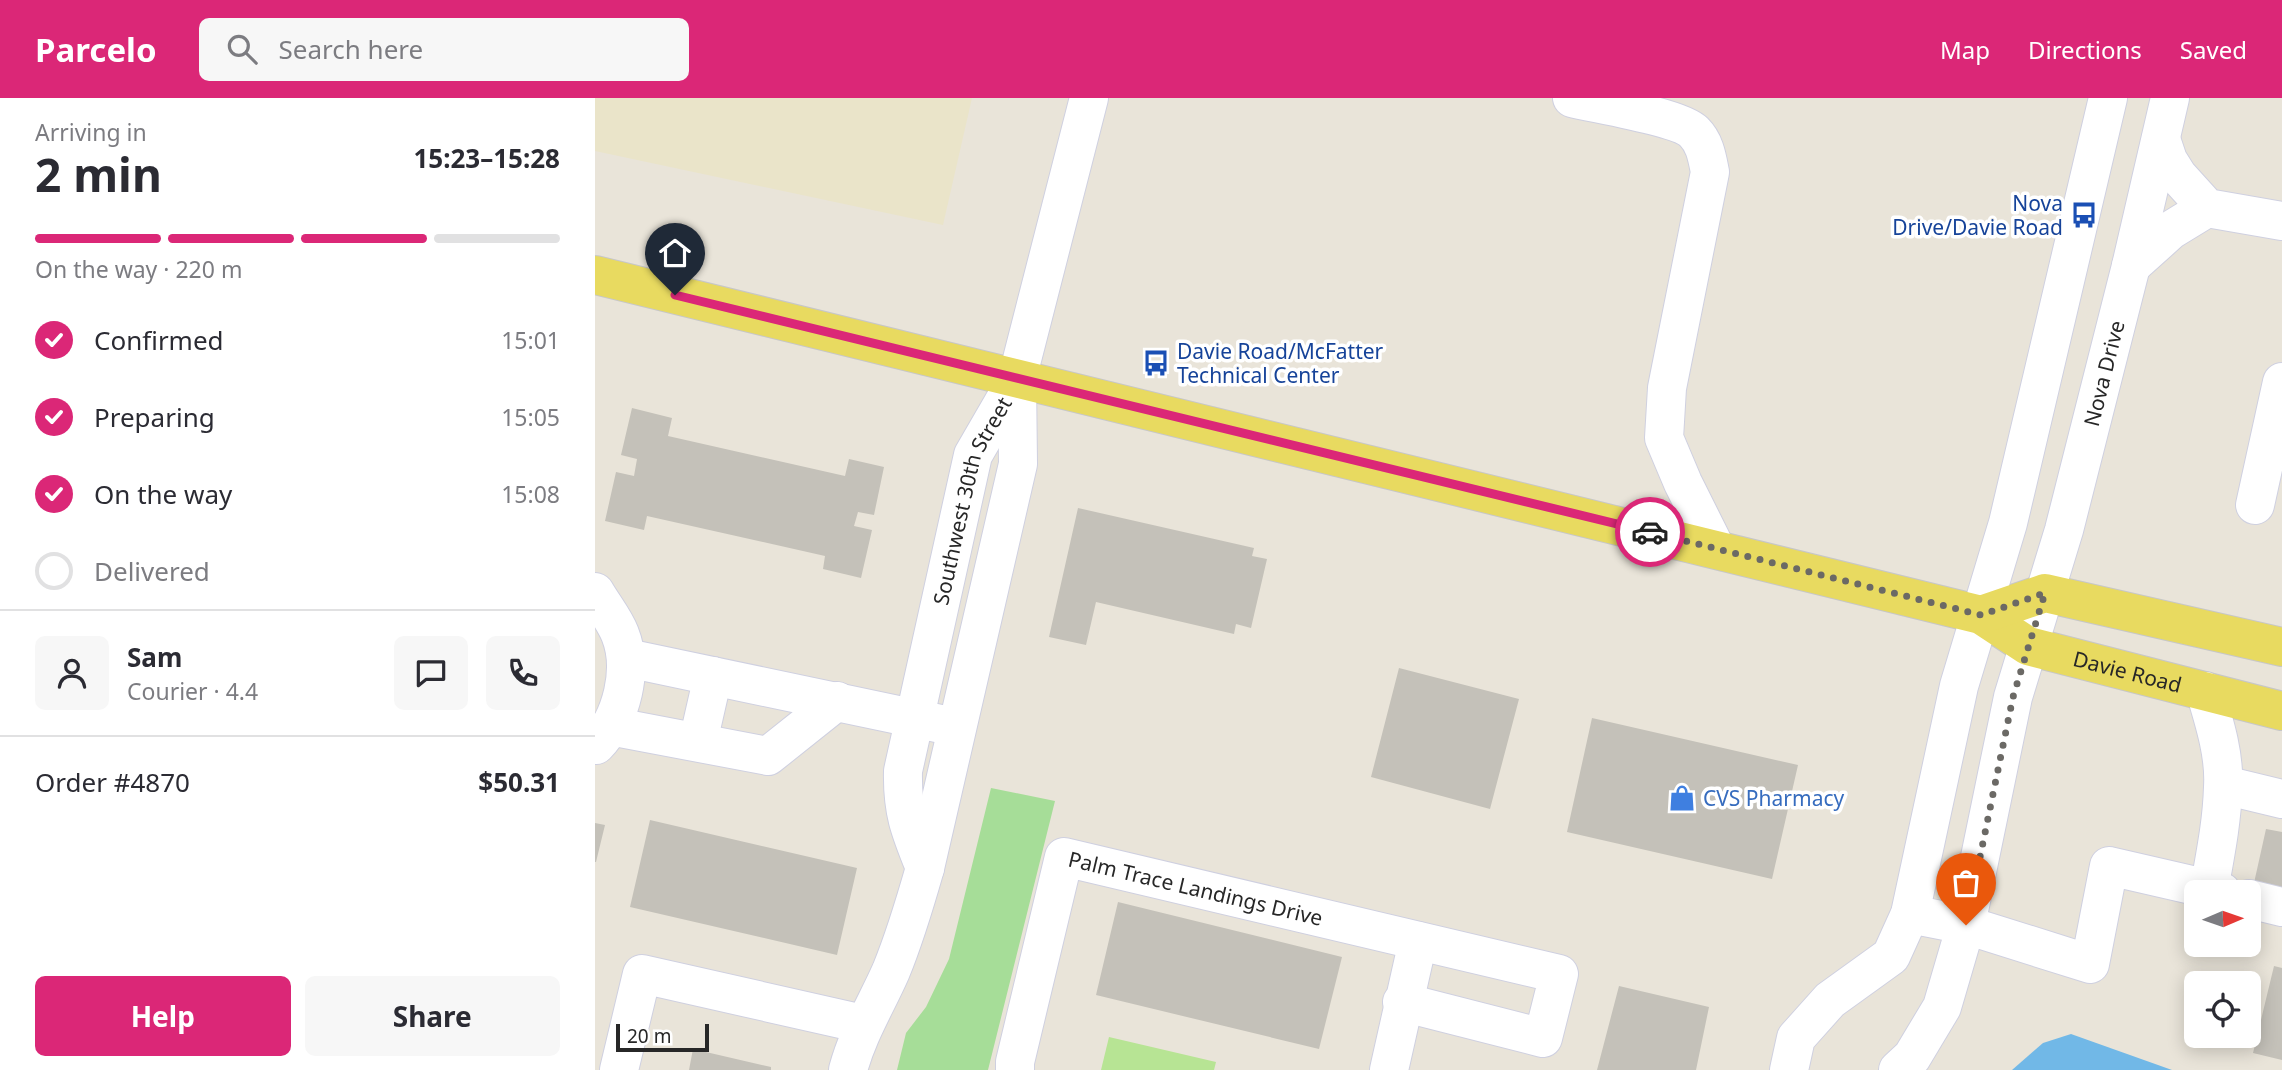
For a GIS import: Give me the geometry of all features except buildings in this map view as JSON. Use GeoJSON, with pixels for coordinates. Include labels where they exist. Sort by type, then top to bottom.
{"type":"FeatureCollection","features":[{"type":"Feature","properties":{"kind":"main road","name":"Davie Road"},"geometry":{"type":"LineString","coordinates":[[595,275],[1981,615],[2028,646],[2282,710]]}},
{"type":"Feature","properties":{"kind":"main road"},"geometry":{"type":"LineString","coordinates":[[1981,615],[2045,593],[2282,647]]}},
{"type":"Feature","properties":{"kind":"street"},"geometry":{"type":"LineString","coordinates":[[1017,379],[1089,98]]}},
{"type":"Feature","properties":{"kind":"street"},"geometry":{"type":"LineString","coordinates":[[1572,98],[1672,121],[1693,130],[1706,149],[1710,172],[1667,388],[1664,438],[1716,549]]}},
{"type":"Feature","properties":{"kind":"street"},"geometry":{"type":"LineString","coordinates":[[1789,1070],[1796,1038],[1830,1000],[1891,956],[1910,914],[1959,686],[2008,523],[2108,98]]}},
{"type":"Feature","properties":{"kind":"street","name":"Nova Drive"},"geometry":{"type":"LineString","coordinates":[[2028,646],[2064,530],[2131,266],[2170,98]]}},
{"type":"Feature","properties":{"kind":"street"},"geometry":{"type":"LineString","coordinates":[[2161,139],[2168,160],[2178,177],[2207,208],[2282,221]]}},
{"type":"Feature","properties":{"kind":"street"},"geometry":{"type":"LineString","coordinates":[[2131,266],[2171,230],[2207,208]]}},
{"type":"Feature","properties":{"kind":"street","name":"Southwest 30th Street"},"geometry":{"type":"LineString","coordinates":[[925,868],[906,820],[902,798],[903,771],[973,455],[1017,379]]}},
{"type":"Feature","properties":{"kind":"street","name":"Southwest 30th Street"},"geometry":{"type":"LineString","coordinates":[[848,1070],[855,1042],[910,924],[925,868],[1018,464],[1017,379]]}},
{"type":"Feature","properties":{"kind":"street"},"geometry":{"type":"LineString","coordinates":[[2255,505],[2282,382]]}},
{"type":"Feature","properties":{"kind":"street"},"geometry":{"type":"LineString","coordinates":[[595,592],[619,631],[627,658],[620,701],[602,736],[698,742],[768,756],[837,701]]}},
{"type":"Feature","properties":{"kind":"street"},"geometry":{"type":"LineString","coordinates":[[1898,1070],[1912,1057],[1942,1006],[1966,925],[2013,697],[2028,646]]}},
{"type":"Feature","properties":{"kind":"street"},"geometry":{"type":"LineString","coordinates":[[627,658],[957,727]]}},
{"type":"Feature","properties":{"kind":"street"},"geometry":{"type":"LineString","coordinates":[[698,742],[713,676]]}},
{"type":"Feature","properties":{"kind":"street"},"geometry":{"type":"LineString","coordinates":[[2206,691],[2217,730],[2224,785],[2215,880]]}},
{"type":"Feature","properties":{"kind":"street"},"geometry":{"type":"LineString","coordinates":[[2224,785],[2282,799]]}},
{"type":"Feature","properties":{"kind":"street","name":"Palm Trace Landings Drive"},"geometry":{"type":"LineString","coordinates":[[1015,1070],[1064,857],[1559,975],[1543,1038],[1402,1002]]}},
{"type":"Feature","properties":{"kind":"street"},"geometry":{"type":"LineString","coordinates":[[1910,914],[1966,925],[2090,964],[2109,866],[2184,884]]}},
{"type":"Feature","properties":{"kind":"street"},"geometry":{"type":"LineString","coordinates":[[2261,902],[2282,906]]}},
{"type":"Feature","properties":{"kind":"street"},"geometry":{"type":"LineString","coordinates":[[1389,1070],[1417,941]]}},
{"type":"Feature","properties":{"kind":"street"},"geometry":{"type":"LineString","coordinates":[[619,1070],[642,974],[863,1024]]}},
{"type":"Feature","properties":{"kind":"shaded area"},"geometry":{"type":"Polygon","coordinates":[[[595,98],[972,98],[943,225],[595,151],[595,98]]]}},
{"type":"Feature","properties":{"kind":"green space"},"geometry":{"type":"Polygon","coordinates":[[[991,788],[1055,801],[988,1070],[897,1070],[906,1033],[926,1007],[949,959],[991,788]]]}},
{"type":"Feature","properties":{"kind":"green space"},"geometry":{"type":"Polygon","coordinates":[[[1109,1037],[1216,1062],[1214,1070],[1101,1070],[1109,1037]]]}},
{"type":"Feature","properties":{"kind":"water"},"geometry":{"type":"Polygon","coordinates":[[[2071,1034],[2172,1070],[2012,1070],[2043,1043],[2071,1034]]]}},
{"type":"Feature","properties":{"kind":"way so far"},"geometry":{"type":"LineString","coordinates":[[1650,532],[1981,615],[2045,593],[2013,697],[1966,925]]}},
{"type":"Feature","properties":{"kind":"place","name":"Nova Drive/Davie Road"},"geometry":{"type":"Point","coordinates":[2084,215]}},
{"type":"Feature","properties":{"kind":"place","name":"Davie Road/McFatter Technical Center"},"geometry":{"type":"Point","coordinates":[1156,363]}},
{"type":"Feature","properties":{"kind":"place","name":"CVS Pharmacy"},"geometry":{"type":"Point","coordinates":[1682,798]}},
{"type":"Feature","properties":{"kind":"route"},"geometry":{"type":"LineString","coordinates":[[675,295],[1650,532]]}}]}
